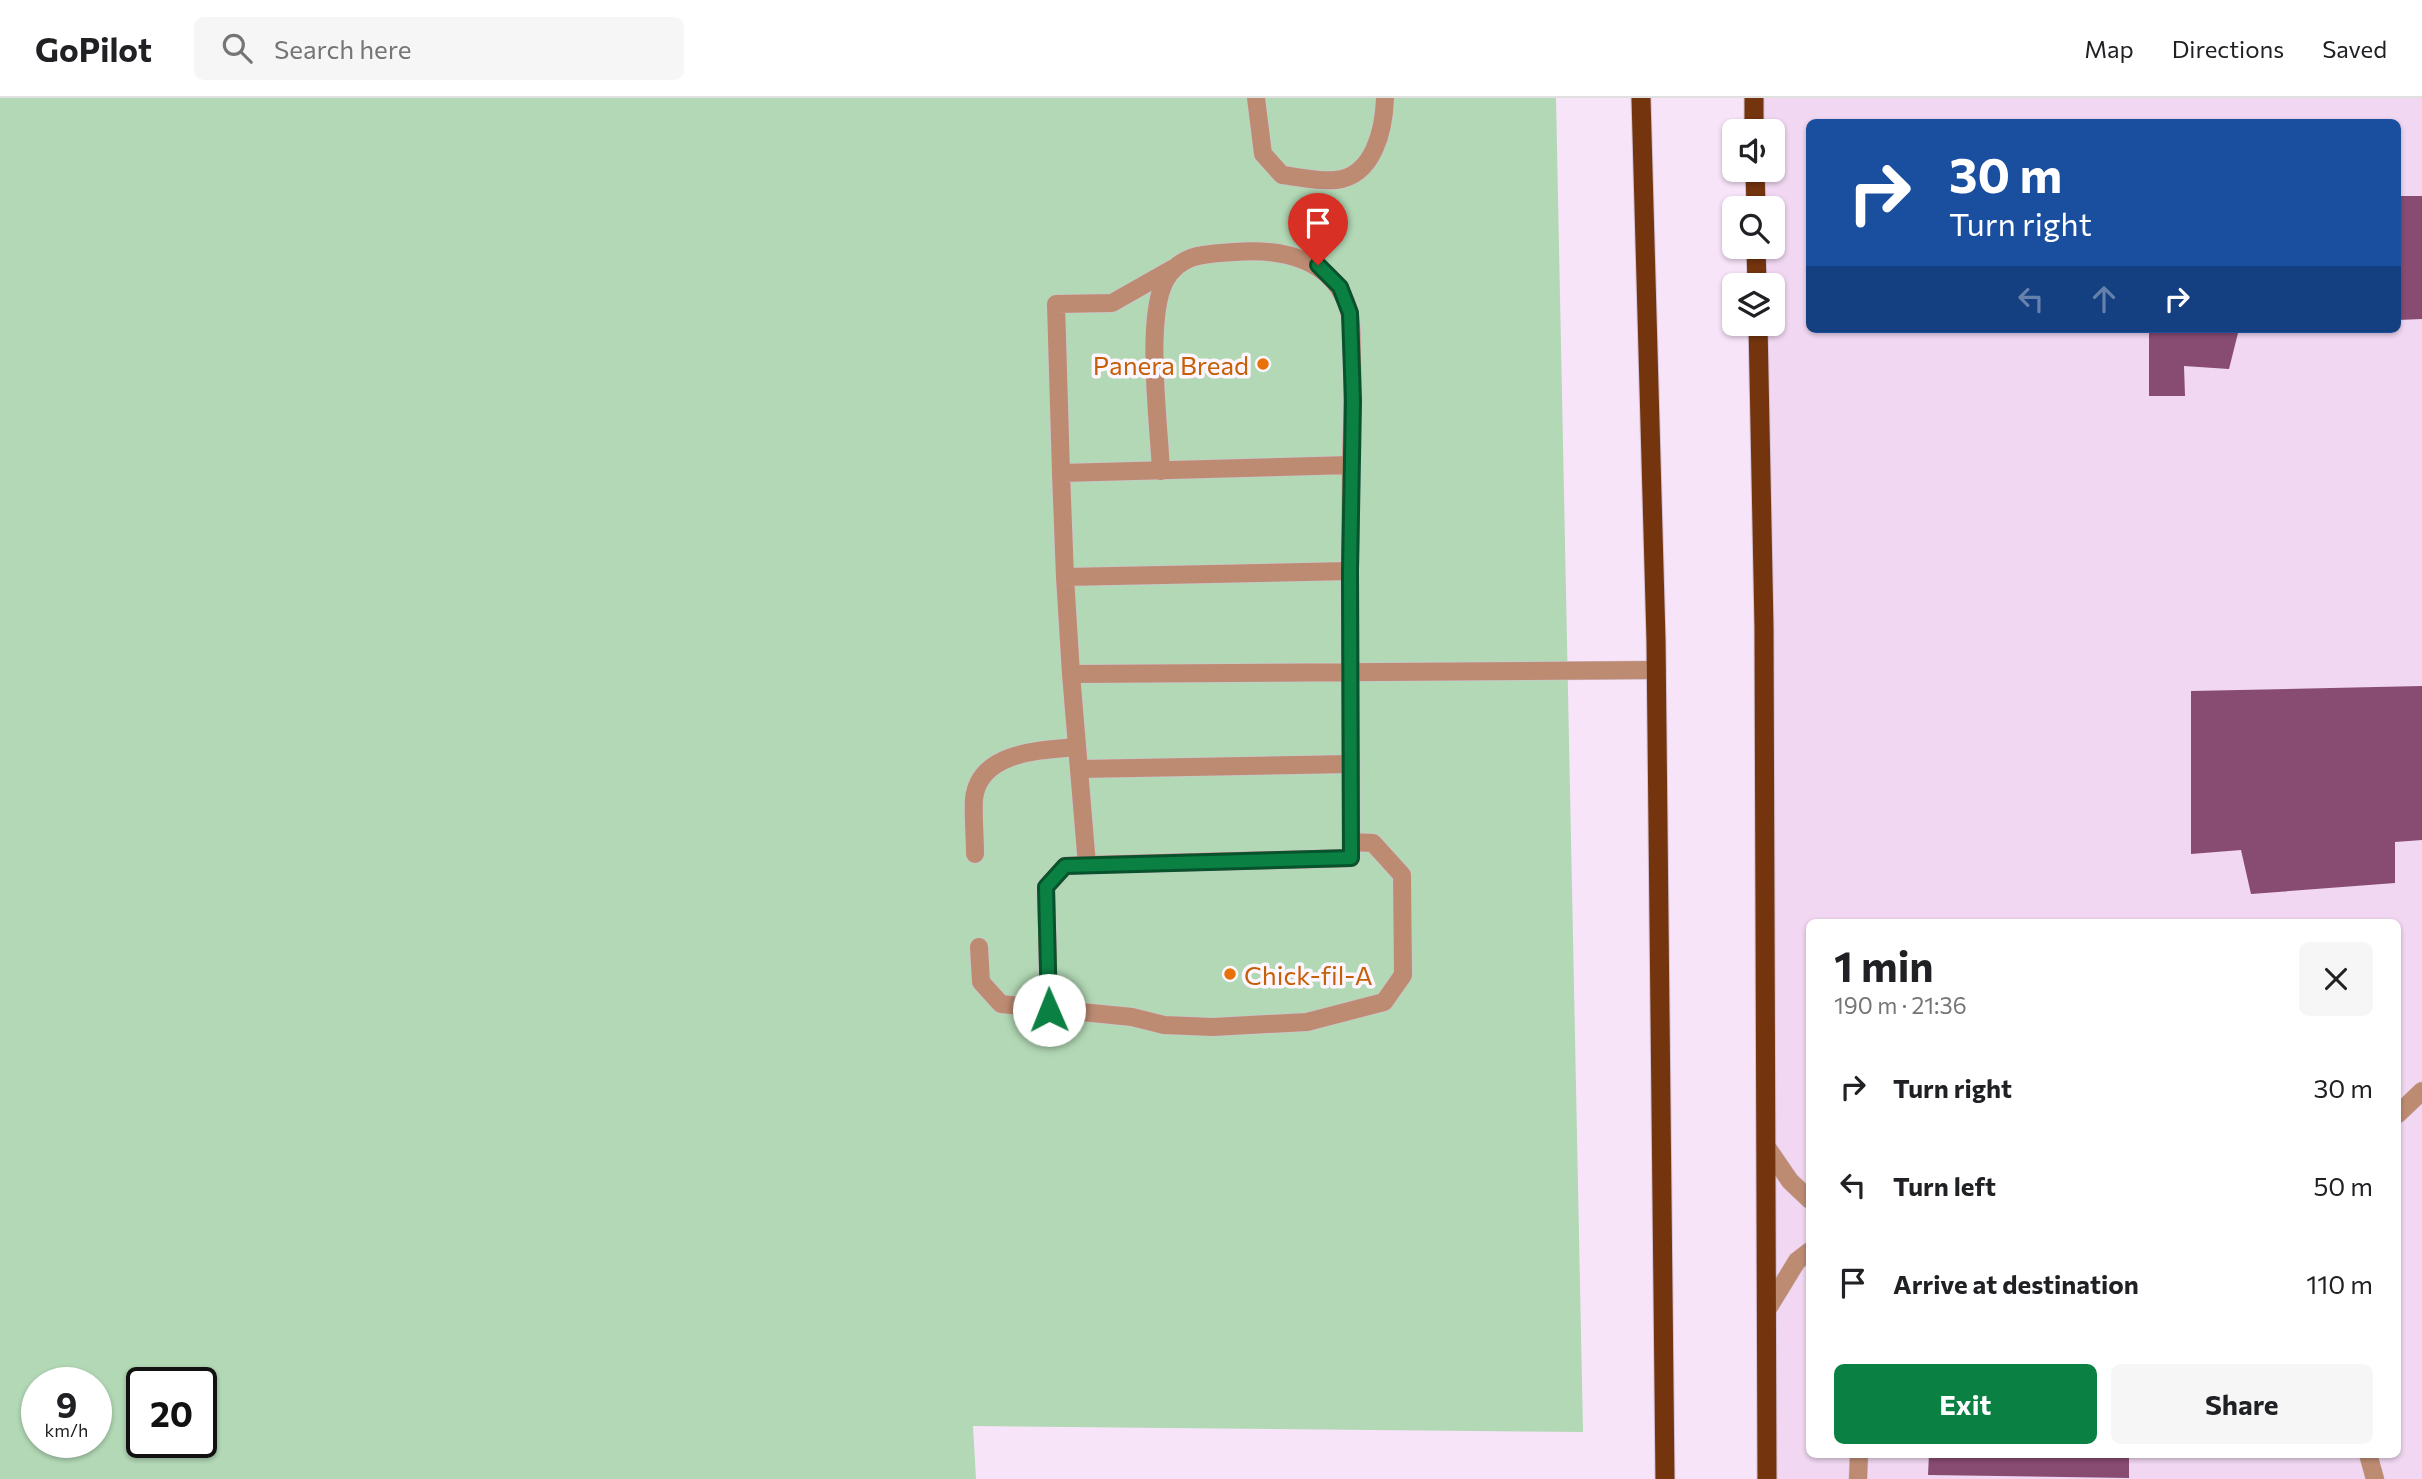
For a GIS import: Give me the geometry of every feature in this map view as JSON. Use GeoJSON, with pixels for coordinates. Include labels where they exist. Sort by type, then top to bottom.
{"type":"FeatureCollection","features":[{"type":"Feature","properties":{"kind":"highway"},"geometry":{"type":"LineString","coordinates":[[1641,98],[1657,670],[1665,1479]]}},
{"type":"Feature","properties":{"kind":"highway"},"geometry":{"type":"LineString","coordinates":[[1754,98],[1754,119]]}},
{"type":"Feature","properties":{"kind":"highway"},"geometry":{"type":"LineString","coordinates":[[1758,336],[1764,641],[1768,1479]]}},
{"type":"Feature","properties":{"kind":"lane"},"geometry":{"type":"LineString","coordinates":[[1256,98],[1263,154],[1282,175],[1338,180],[1361,169],[1376,148],[1384,120],[1385,98]]}},
{"type":"Feature","properties":{"kind":"lane"},"geometry":{"type":"LineString","coordinates":[[1049,1010],[1046,887],[1065,866],[1351,858],[1350,571],[1353,401],[1350,313],[1340,287],[1318,265],[1295,256],[1246,251],[1191,256],[1112,303],[1056,304],[1065,577],[1087,865]]}},
{"type":"Feature","properties":{"kind":"lane"},"geometry":{"type":"LineString","coordinates":[[1161,471],[1155,314],[1164,283],[1174,268]]}},
{"type":"Feature","properties":{"kind":"lane"},"geometry":{"type":"LineString","coordinates":[[1061,473],[1351,465]]}},
{"type":"Feature","properties":{"kind":"lane"},"geometry":{"type":"LineString","coordinates":[[1065,577],[1350,571]]}},
{"type":"Feature","properties":{"kind":"lane"},"geometry":{"type":"LineString","coordinates":[[1071,674],[1657,670]]}},
{"type":"Feature","properties":{"kind":"lane"},"geometry":{"type":"LineString","coordinates":[[975,855],[974,797],[982,778],[1003,761],[1027,751],[1077,747]]}},
{"type":"Feature","properties":{"kind":"lane"},"geometry":{"type":"LineString","coordinates":[[1079,769],[1351,764]]}},
{"type":"Feature","properties":{"kind":"lane"},"geometry":{"type":"LineString","coordinates":[[979,947],[981,982],[1001,1004],[1132,1017],[1164,1025],[1213,1027],[1307,1022],[1384,1002],[1403,975],[1402,875],[1374,843],[1351,842]]}},
{"type":"Feature","properties":{"kind":"lane"},"geometry":{"type":"LineString","coordinates":[[2401,1111],[2422,1091]]}},
{"type":"Feature","properties":{"kind":"lane"},"geometry":{"type":"LineString","coordinates":[[1766,1146],[1790,1181],[1806,1196]]}},
{"type":"Feature","properties":{"kind":"lane"},"geometry":{"type":"LineString","coordinates":[[1767,1310],[1797,1261],[1806,1254]]}},
{"type":"Feature","properties":{"kind":"lane"},"geometry":{"type":"LineString","coordinates":[[1858,1479],[1859,1458]]}},
{"type":"Feature","properties":{"kind":"lane"},"geometry":{"type":"LineString","coordinates":[[2369,1458],[2375,1479]]}},
{"type":"Feature","properties":{"kind":"shaded area"},"geometry":{"type":"Polygon","coordinates":[[[1753,98],[2422,98],[2422,1479],[1767,1479],[1758,336],[1785,336],[1785,273],[1757,273],[1756,259],[1785,259],[1785,196],[1756,196],[1755,182],[1785,182],[1785,119],[1754,119],[1753,98]]]}},
{"type":"Feature","properties":{"kind":"green space"},"geometry":{"type":"Polygon","coordinates":[[[0,98],[1556,98],[1583,1432],[973,1426],[976,1479],[0,1479],[0,98]]]}},
{"type":"Feature","properties":{"kind":"building"},"geometry":{"type":"Polygon","coordinates":[[[2401,196],[2422,196],[2422,319],[2401,320],[2401,196]]]}},
{"type":"Feature","properties":{"kind":"building"},"geometry":{"type":"Polygon","coordinates":[[[2149,333],[2238,333],[2229,369],[2184,366],[2185,396],[2149,396],[2149,333]]]}},
{"type":"Feature","properties":{"kind":"building"},"geometry":{"type":"Polygon","coordinates":[[[2422,686],[2422,840],[2395,842],[2395,883],[2251,894],[2241,850],[2191,854],[2191,691],[2422,686]]]}},
{"type":"Feature","properties":{"kind":"building"},"geometry":{"type":"Polygon","coordinates":[[[1929,1458],[2129,1458],[2129,1478],[1928,1475],[1929,1458]]]}},
{"type":"Feature","properties":{"kind":"place","name":"Panera Bread"},"geometry":{"type":"Point","coordinates":[1263,364]}},
{"type":"Feature","properties":{"kind":"place","name":"Chick-fil-A"},"geometry":{"type":"Point","coordinates":[1230,974]}},
{"type":"Feature","properties":{"kind":"route"},"geometry":{"type":"LineString","coordinates":[[1049,1010],[1046,887],[1065,866],[1351,858],[1350,571],[1353,401],[1350,313],[1340,287],[1318,265]]}}]}
